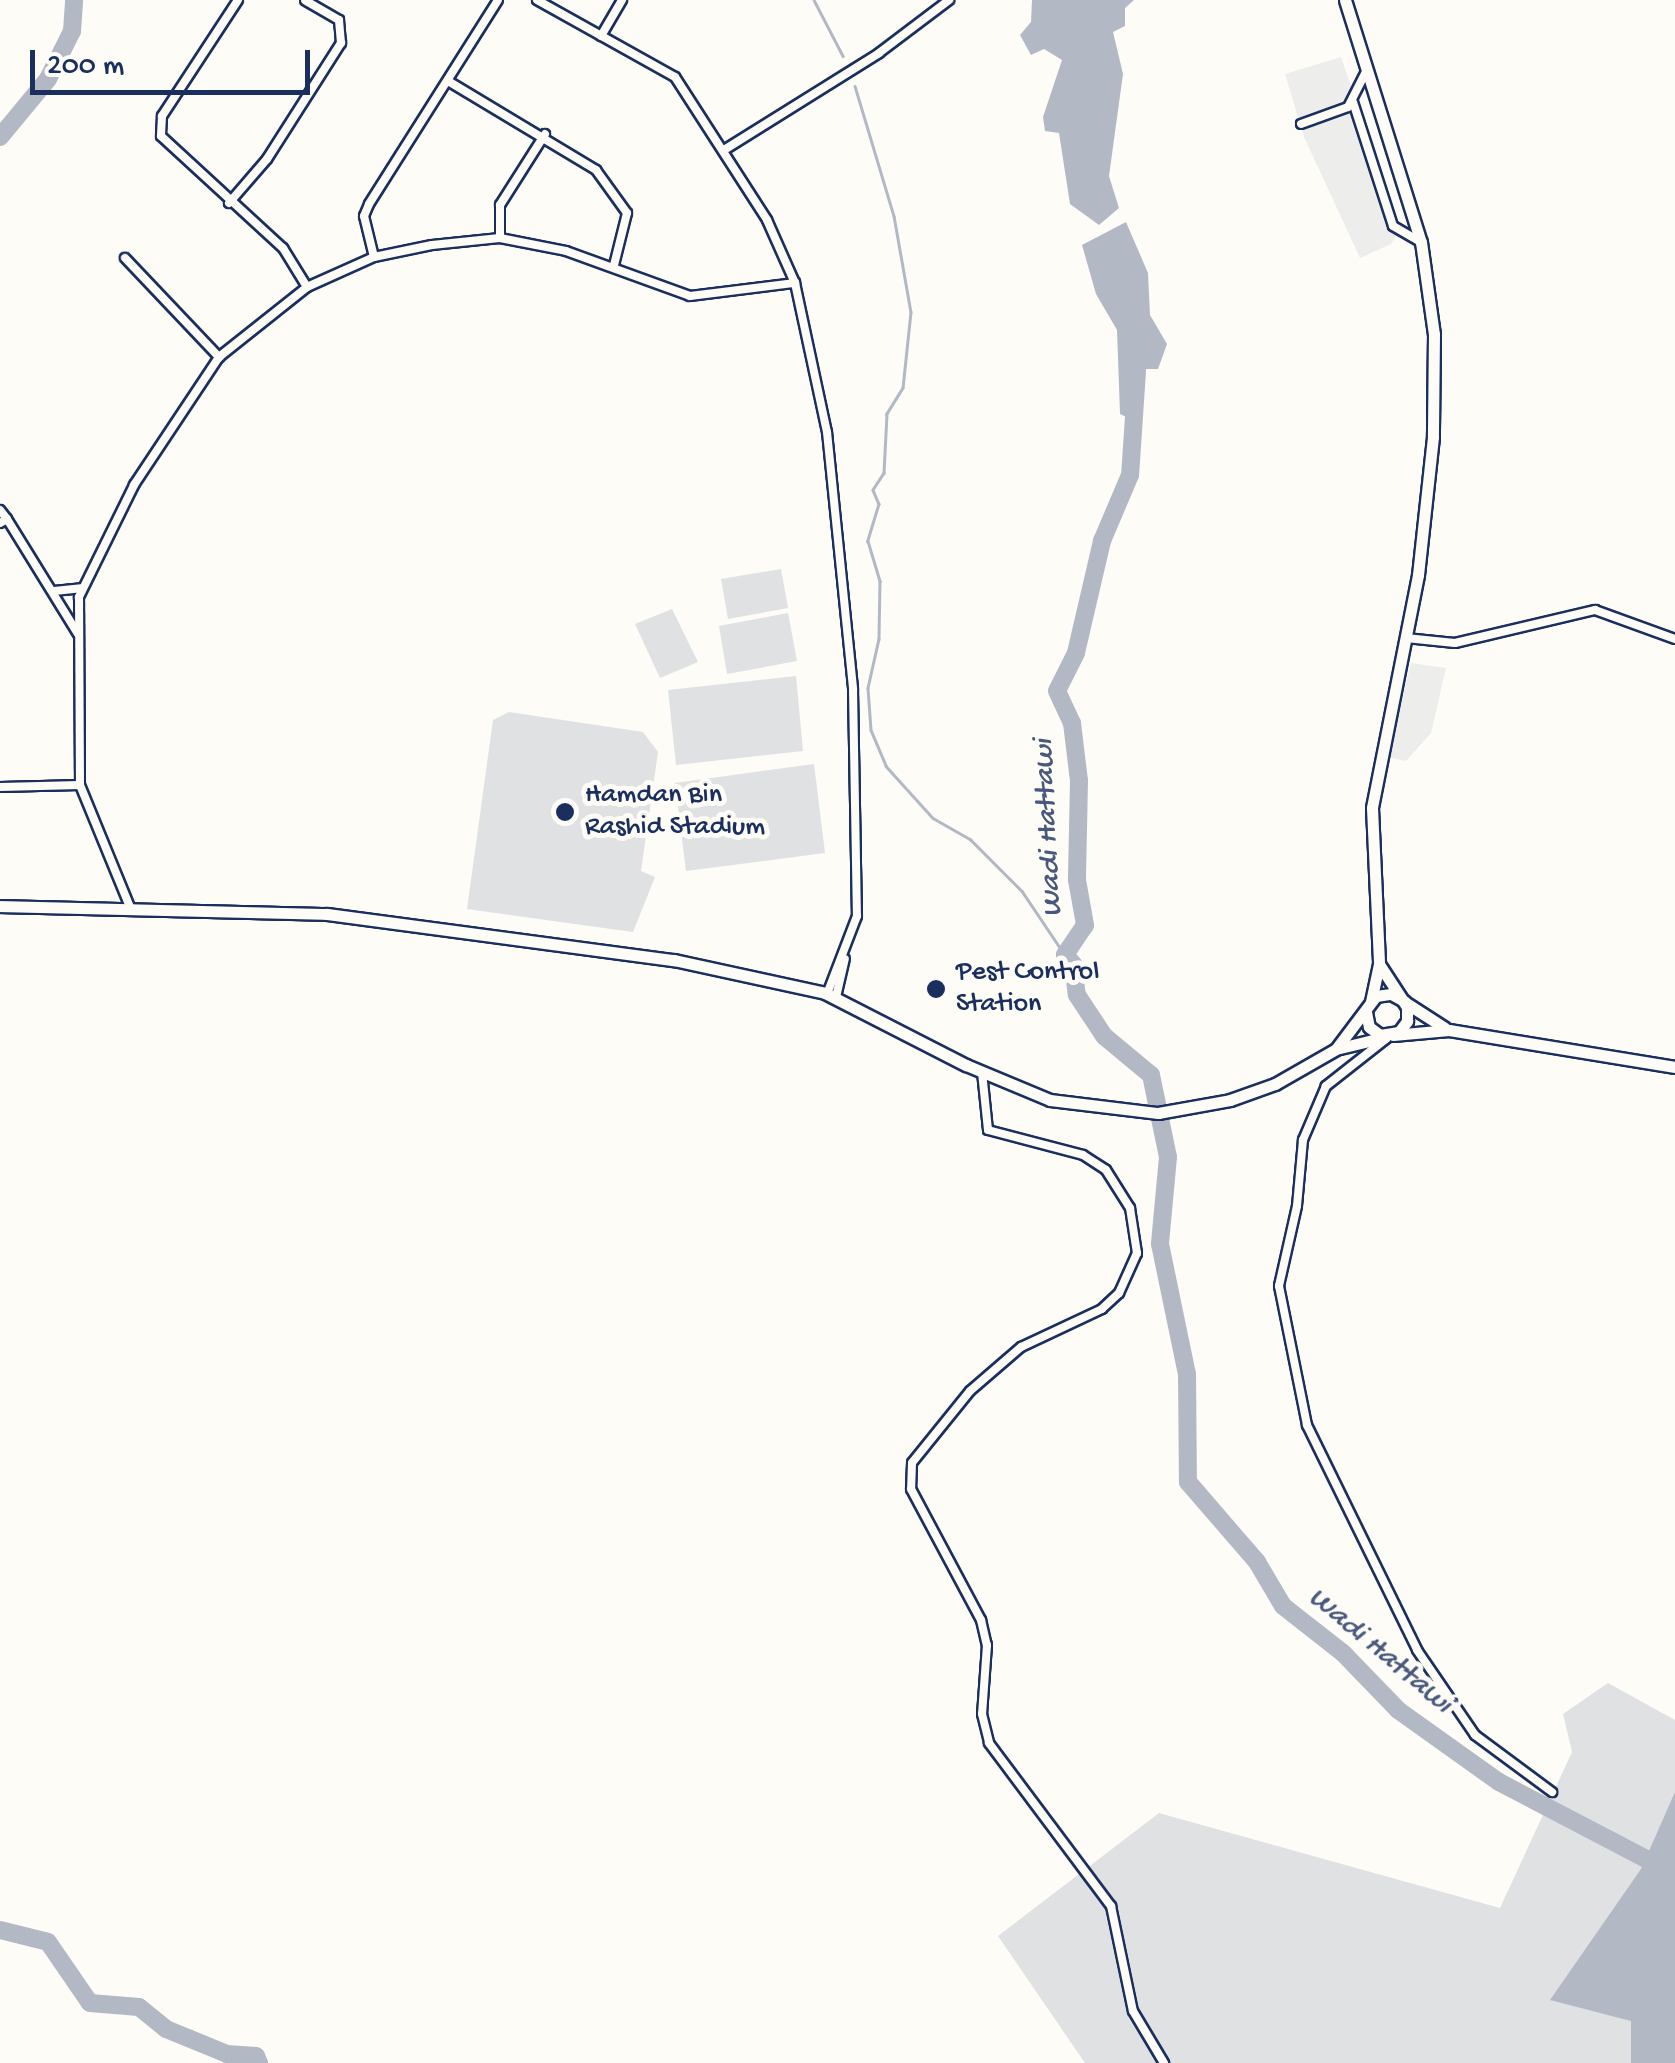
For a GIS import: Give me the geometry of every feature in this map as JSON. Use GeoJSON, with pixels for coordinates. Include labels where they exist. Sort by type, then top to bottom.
{"type":"FeatureCollection","features":[{"type":"Feature","properties":{"kind":"main road"},"geometry":{"type":"LineString","coordinates":[[1345,0],[1422,242],[1434,334],[1435,416],[1406,638],[1380,746],[1372,808],[1378,964],[1369,1004],[1369,1027],[1390,1036]]}},
{"type":"Feature","properties":{"kind":"main road"},"geometry":{"type":"LineString","coordinates":[[0,906],[327,914],[674,960],[832,995],[982,1072],[1050,1100],[1158,1113],[1230,1100],[1336,1049],[1390,1036],[1449,1030],[1675,1067]]}},
{"type":"Feature","properties":{"kind":"main road"},"geometry":{"type":"LineString","coordinates":[[1378,964],[1404,1001],[1408,1021],[1390,1036]]}},
{"type":"Feature","properties":{"kind":"main road"},"geometry":{"type":"LineString","coordinates":[[1336,1049],[1369,1004],[1383,994],[1404,1001],[1449,1030]]}},
{"type":"Feature","properties":{"kind":"street"},"geometry":{"type":"LineString","coordinates":[[238,0],[160,126],[170,148],[283,248],[307,288]]}},
{"type":"Feature","properties":{"kind":"street"},"geometry":{"type":"LineString","coordinates":[[229,203],[267,159],[341,43],[340,20],[305,0]]}},
{"type":"Feature","properties":{"kind":"street"},"geometry":{"type":"LineString","coordinates":[[374,257],[364,216],[369,204],[498,0]]}},
{"type":"Feature","properties":{"kind":"street"},"geometry":{"type":"LineString","coordinates":[[537,0],[675,78],[768,220],[795,283],[828,432],[846,572],[857,916],[832,995]]}},
{"type":"Feature","properties":{"kind":"street"},"geometry":{"type":"LineString","coordinates":[[602,36],[622,0]]}},
{"type":"Feature","properties":{"kind":"street"},"geometry":{"type":"LineString","coordinates":[[724,150],[878,54],[949,0]]}},
{"type":"Feature","properties":{"kind":"street"},"geometry":{"type":"LineString","coordinates":[[1366,73],[1353,102],[1391,222],[1422,242]]}},
{"type":"Feature","properties":{"kind":"street"},"geometry":{"type":"LineString","coordinates":[[448,81],[582,156],[621,200],[627,229],[614,265]]}},
{"type":"Feature","properties":{"kind":"street"},"geometry":{"type":"LineString","coordinates":[[1300,124],[1353,102]]}},
{"type":"Feature","properties":{"kind":"street"},"geometry":{"type":"LineString","coordinates":[[500,238],[500,205],[545,134]]}},
{"type":"Feature","properties":{"kind":"street"},"geometry":{"type":"LineString","coordinates":[[130,907],[80,785],[78,635],[85,586],[160,441],[219,357],[307,288],[374,257],[500,238],[614,265],[690,296],[795,283]]}},
{"type":"Feature","properties":{"kind":"street"},"geometry":{"type":"LineString","coordinates":[[125,258],[219,357]]}},
{"type":"Feature","properties":{"kind":"street"},"geometry":{"type":"LineString","coordinates":[[0,510],[3,521],[54,592],[78,635]]}},
{"type":"Feature","properties":{"kind":"street"},"geometry":{"type":"LineString","coordinates":[[54,592],[74,593],[85,586]]}},
{"type":"Feature","properties":{"kind":"street"},"geometry":{"type":"LineString","coordinates":[[1406,638],[1455,642],[1594,610],[1675,639]]}},
{"type":"Feature","properties":{"kind":"street"},"geometry":{"type":"LineString","coordinates":[[0,787],[80,785]]}},
{"type":"Feature","properties":{"kind":"street"},"geometry":{"type":"LineString","coordinates":[[1390,1036],[1326,1086],[1303,1140],[1297,1206],[1279,1286],[1307,1425],[1417,1650],[1475,1734],[1552,1792]]}},
{"type":"Feature","properties":{"kind":"street"},"geometry":{"type":"LineString","coordinates":[[982,1072],[988,1130],[1083,1155],[1106,1170],[1130,1208],[1137,1253],[1118,1293],[1102,1309],[1021,1347],[970,1391],[912,1463],[911,1489],[980,1620],[988,1743],[1110,1906],[1133,2012],[1164,2063]]}},
{"type":"Feature","properties":{"kind":"shaded area"},"geometry":{"type":"Polygon","coordinates":[[[1032,0],[1134,0],[1125,8],[1125,26],[1113,32],[1123,74],[1109,176],[1119,208],[1099,225],[1070,204],[1059,133],[1045,131],[1043,117],[1062,60],[1044,49],[1031,55],[1020,35],[1031,22],[1032,0]]]}},
{"type":"Feature","properties":{"kind":"shaded area"},"geometry":{"type":"Polygon","coordinates":[[[1341,57],[1400,229],[1391,244],[1360,258],[1304,137],[1285,74],[1341,57]]]}},
{"type":"Feature","properties":{"kind":"shaded area"},"geometry":{"type":"Polygon","coordinates":[[[1126,222],[1148,273],[1150,315],[1167,344],[1158,369],[1144,369],[1132,380],[1133,420],[1120,414],[1117,330],[1096,294],[1082,245],[1126,222]]]}},
{"type":"Feature","properties":{"kind":"shaded area"},"geometry":{"type":"Polygon","coordinates":[[[781,569],[788,608],[728,619],[721,579],[781,569]]]}},
{"type":"Feature","properties":{"kind":"shaded area"},"geometry":{"type":"Polygon","coordinates":[[[672,609],[698,662],[660,678],[635,624],[672,609]]]}},
{"type":"Feature","properties":{"kind":"shaded area"},"geometry":{"type":"Polygon","coordinates":[[[788,613],[797,661],[727,674],[719,626],[788,613]]]}},
{"type":"Feature","properties":{"kind":"shaded area"},"geometry":{"type":"Polygon","coordinates":[[[1411,663],[1446,668],[1431,733],[1406,761],[1387,757],[1411,663]]]}},
{"type":"Feature","properties":{"kind":"shaded area"},"geometry":{"type":"Polygon","coordinates":[[[796,676],[803,751],[676,765],[668,690],[796,676]]]}},
{"type":"Feature","properties":{"kind":"shaded area","name":"Hamdan Bin Rashid Stadium"},"geometry":{"type":"Polygon","coordinates":[[[509,712],[643,732],[658,752],[641,871],[655,877],[633,932],[467,909],[493,720],[509,712]]]}},
{"type":"Feature","properties":{"kind":"shaded area"},"geometry":{"type":"Polygon","coordinates":[[[814,764],[825,853],[686,871],[675,783],[814,764]]]}},
{"type":"Feature","properties":{"kind":"shaded area"},"geometry":{"type":"Polygon","coordinates":[[[1608,1683],[1675,1720],[1675,2063],[1085,2063],[998,1936],[1159,1813],[1500,1908],[1572,1752],[1563,1714],[1608,1683]]]}},
{"type":"Feature","properties":{"kind":"shaded area"},"geometry":{"type":"Polygon","coordinates":[[[1675,1792],[1675,2063],[1631,2063],[1631,2021],[1550,2000],[1641,1869],[1675,1792]]]}},
{"type":"Feature","properties":{"kind":"waterway"},"geometry":{"type":"LineString","coordinates":[[0,137],[48,79],[72,31],[74,0]]}},
{"type":"Feature","properties":{"kind":"waterway"},"geometry":{"type":"LineString","coordinates":[[814,0],[843,56]]}},
{"type":"Feature","properties":{"kind":"waterway"},"geometry":{"type":"LineString","coordinates":[[855,86],[894,216],[911,312],[903,388],[887,414],[884,473],[873,490],[879,504],[868,541],[880,581],[879,639],[868,688],[871,730],[886,766],[933,818],[970,839],[1022,891],[1065,955]]}},
{"type":"Feature","properties":{"kind":"waterway","name":"Wadi Hattawi"},"geometry":{"type":"LineString","coordinates":[[1138,356],[1130,475],[1102,541],[1076,653],[1057,691],[1072,723],[1079,781],[1077,880],[1085,925],[1065,955],[1073,964],[1077,995],[1104,1036],[1151,1075],[1168,1157],[1160,1244],[1187,1374],[1188,1482],[1257,1562],[1283,1606],[1343,1653],[1398,1710],[1499,1782],[1675,1874]]}},
{"type":"Feature","properties":{"kind":"waterway"},"geometry":{"type":"LineString","coordinates":[[0,1930],[48,1942],[90,2003],[139,2007],[166,2029],[227,2054],[256,2056],[259,2063]]}},
{"type":"Feature","properties":{"kind":"place","name":"Hamdan Bin Rashid Stadium"},"geometry":{"type":"Point","coordinates":[565,812]}},
{"type":"Feature","properties":{"kind":"place","name":"Pest Control Station"},"geometry":{"type":"Point","coordinates":[936,989]}}]}
